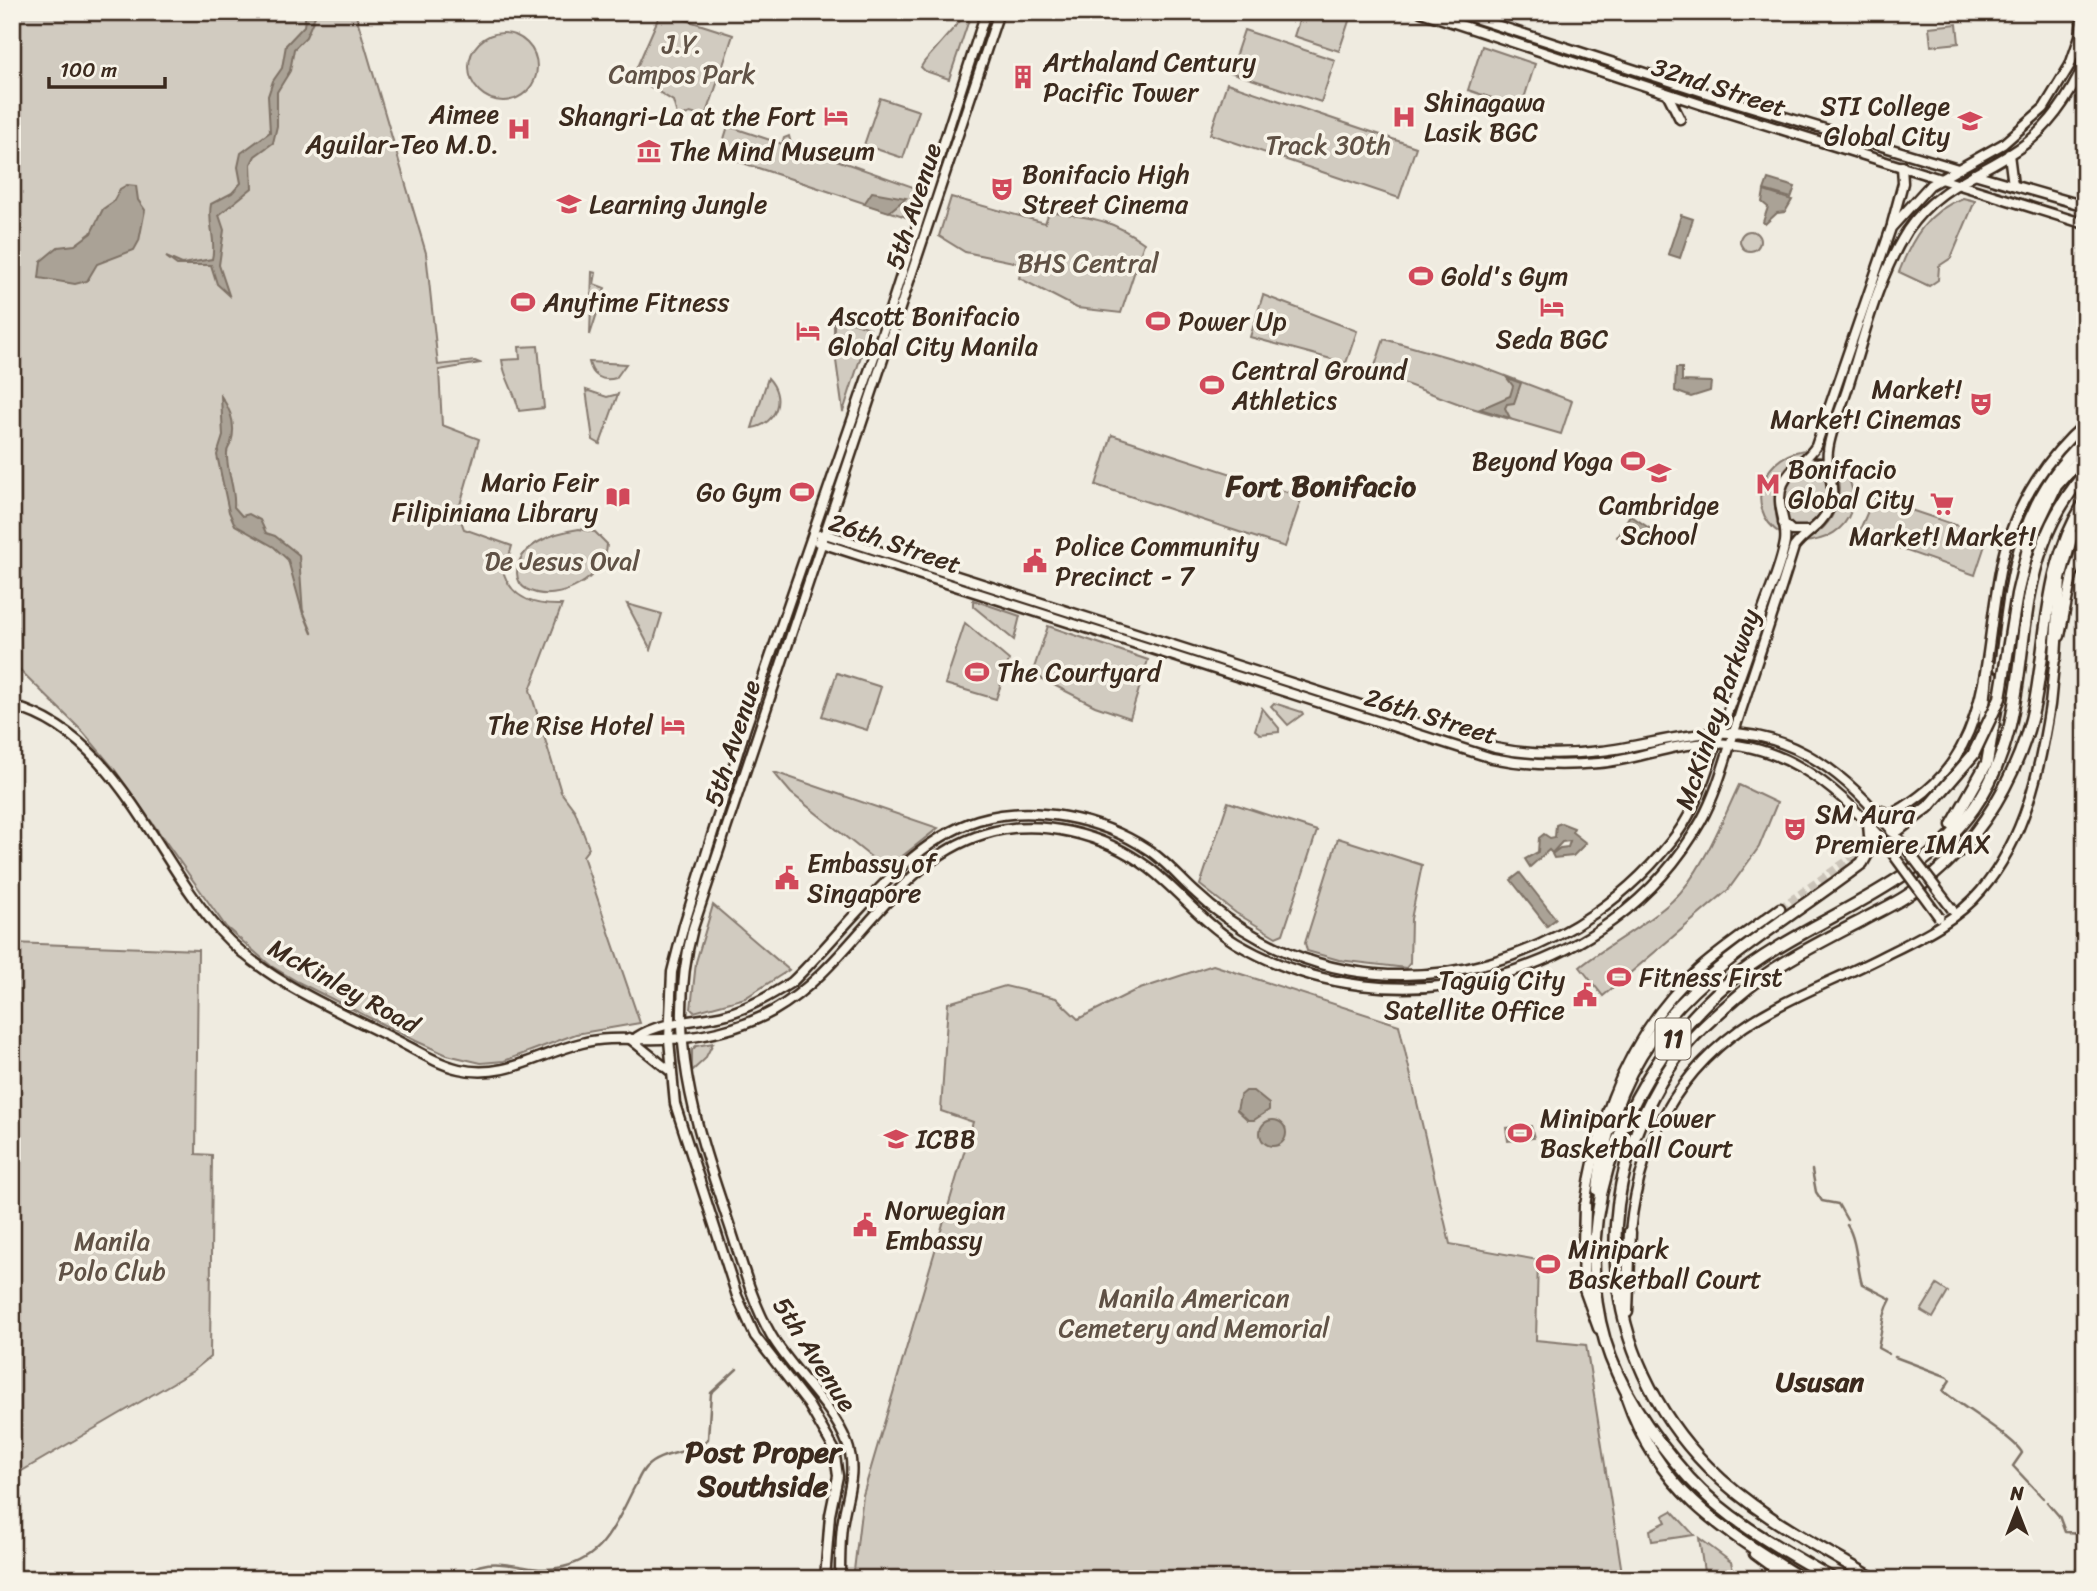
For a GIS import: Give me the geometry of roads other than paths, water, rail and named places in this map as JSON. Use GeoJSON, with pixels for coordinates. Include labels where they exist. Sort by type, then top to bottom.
{"type":"FeatureCollection","features":[{"type":"Feature","properties":{"kind":"main road","name":"5th Avenue"},"geometry":{"type":"LineString","coordinates":[[825,1579],[830,1515],[838,1476],[834,1449],[808,1404],[774,1364],[746,1319],[684,1137],[670,1071],[672,972],[684,925],[986,12]]}},
{"type":"Feature","properties":{"kind":"main road","name":"5th Avenue"},"geometry":{"type":"LineString","coordinates":[[840,1579],[842,1525],[853,1477],[843,1437],[830,1413],[772,1335],[752,1292],[698,1132],[684,1071],[681,1038],[683,974],[693,928],[999,12]]}},
{"type":"Feature","properties":{"kind":"main road","name":"32nd Street"},"geometry":{"type":"LineString","coordinates":[[1421,12],[2085,223]]}},
{"type":"Feature","properties":{"kind":"main road","name":"32nd Street"},"geometry":{"type":"LineString","coordinates":[[1456,12],[1721,99],[2085,206]]}},
{"type":"Feature","properties":{"kind":"main road","name":"McKinley Parkway"},"geometry":{"type":"LineString","coordinates":[[669,1025],[726,1014],[769,997],[792,982],[926,847],[969,824],[1013,814],[1077,819],[1124,836],[1157,857],[1229,920],[1266,942],[1325,965],[1387,974],[1433,973],[1493,962],[1550,941],[1579,926],[1632,885],[1680,829],[1692,807],[1785,543],[1779,505],[1782,488],[1789,473],[1816,446],[1891,228],[1909,205],[1939,178],[2015,135],[2044,108],[2070,65],[2080,36],[2083,12]]}},
{"type":"Feature","properties":{"kind":"main road","name":"McKinley Parkway"},"geometry":{"type":"LineString","coordinates":[[681,1038],[731,1028],[776,1009],[817,977],[934,857],[974,837],[1013,828],[1062,830],[1118,850],[1148,868],[1198,916],[1220,932],[1259,956],[1320,979],[1370,988],[1412,989],[1468,984],[1521,970],[1581,941],[1623,911],[1656,880],[1691,838],[1705,815],[1731,746],[1794,547],[1824,519],[1831,504],[1834,487],[1828,449],[1884,275],[1917,218],[1956,182],[2023,145],[2070,95],[2085,64]]}},
{"type":"Feature","properties":{"kind":"main road"},"geometry":{"type":"LineString","coordinates":[[1666,92],[1676,106],[1680,119]]}},
{"type":"Feature","properties":{"kind":"main road"},"geometry":{"type":"LineString","coordinates":[[2009,154],[2013,185]]}},
{"type":"Feature","properties":{"kind":"main road"},"geometry":{"type":"LineString","coordinates":[[1891,228],[1903,183],[1902,166]]}},
{"type":"Feature","properties":{"kind":"main road"},"geometry":{"type":"LineString","coordinates":[[1873,808],[1882,813],[1897,811],[1910,804],[1953,765],[1970,734],[1999,581],[2014,524],[2044,469],[2085,425]]}},
{"type":"Feature","properties":{"kind":"main road"},"geometry":{"type":"LineString","coordinates":[[1931,854],[1967,804],[1987,763],[1996,723],[2015,563],[2025,528],[2045,487],[2061,464],[2085,440]]}},
{"type":"Feature","properties":{"kind":"main road"},"geometry":{"type":"LineString","coordinates":[[1896,835],[1898,830],[1928,807],[1973,755],[2000,698],[2019,584],[2030,540],[2056,486],[2085,453]]}},
{"type":"Feature","properties":{"kind":"main road"},"geometry":{"type":"LineString","coordinates":[[1802,462],[1821,463],[1831,471]]}},
{"type":"Feature","properties":{"kind":"main road","name":"11"},"geometry":{"type":"LineString","coordinates":[[1833,1579],[1740,1521],[1691,1481],[1654,1435],[1620,1376],[1605,1341],[1597,1296],[1594,1232],[1613,1154],[1629,1111],[1664,1050],[1680,1031],[1731,980],[1826,919],[1894,884],[1931,854],[1972,811],[1994,769],[2012,720],[2041,549],[2060,506],[2085,473]]}},
{"type":"Feature","properties":{"kind":"main road","name":"11"},"geometry":{"type":"LineString","coordinates":[[1869,1577],[1793,1531],[1709,1468],[1669,1421],[1643,1376],[1626,1334],[1614,1235],[1626,1158],[1660,1083],[1688,1043],[1740,994],[1834,935],[1913,892],[1973,834],[1996,803],[2022,748],[2035,703],[2058,553],[2085,502]]}},
{"type":"Feature","properties":{"kind":"main road"},"geometry":{"type":"LineString","coordinates":[[2055,658],[2060,579],[2077,514]]}},
{"type":"Feature","properties":{"kind":"main road"},"geometry":{"type":"LineString","coordinates":[[1782,522],[1792,531],[1812,530]]}},
{"type":"Feature","properties":{"kind":"main road","name":"26th Street"},"geometry":{"type":"LineString","coordinates":[[811,538],[825,534],[1495,748],[1555,753],[1601,751],[1720,732],[1772,741],[1822,763],[1852,785],[1896,835],[1954,911]]}},
{"type":"Feature","properties":{"kind":"main road","name":"26th Street"},"geometry":{"type":"LineString","coordinates":[[811,538],[822,545],[1492,758],[1600,763],[1677,747],[1716,744],[1777,757],[1810,772],[1840,793],[1887,846],[1941,920]]}},
{"type":"Feature","properties":{"kind":"main road"},"geometry":{"type":"LineString","coordinates":[[1626,1334],[1630,1232],[1638,1177],[1662,1116],[1680,1088],[1705,1060],[1739,1031],[1774,1008],[1850,974],[1941,920],[1982,890],[1999,867],[2025,814],[2042,754],[2055,658],[2072,576],[2085,538]]}},
{"type":"Feature","properties":{"kind":"main road"},"geometry":{"type":"LineString","coordinates":[[1983,725],[1989,685],[1989,644]]}},
{"type":"Feature","properties":{"kind":"main road","name":"McKinley Road"},"geometry":{"type":"LineString","coordinates":[[12,706],[44,716],[76,738],[110,776],[222,932],[253,961],[287,984],[460,1070],[502,1070],[575,1044],[633,1037],[669,1025]]}},
{"type":"Feature","properties":{"kind":"main road"},"geometry":{"type":"LineString","coordinates":[[1594,1232],[1601,1159],[1609,1129],[1628,1082],[1657,1032],[1684,998],[1715,968],[1862,863],[1871,847],[1869,824]]}},
{"type":"Feature","properties":{"kind":"main road"},"geometry":{"type":"LineString","coordinates":[[1605,1341],[1585,1296],[1581,1250],[1584,1206],[1602,1120],[1615,1086],[1651,1024],[1698,970],[1780,908]]}},
{"type":"Feature","properties":{"kind":"main road"},"geometry":{"type":"LineString","coordinates":[[633,1037],[670,1071]]}},
{"type":"Feature","properties":{"kind":"main road","name":"McKinley Road"},"geometry":{"type":"LineString","coordinates":[[633,1037],[669,1040],[681,1038]]}},
{"type":"Feature","properties":{"kind":"main road"},"geometry":{"type":"LineString","coordinates":[[1620,1376],[1643,1438],[1663,1470],[1691,1502],[1788,1579]]}},
{"type":"Feature","properties":{"kind":"main road"},"geometry":{"type":"LineString","coordinates":[[1739,1540],[1802,1579]]}},
{"type":"Feature","properties":{"kind":"waterway"},"geometry":{"type":"LineString","coordinates":[[303,611],[312,633]]}},
{"type":"Feature","properties":{"kind":"waterway"},"geometry":{"type":"LineString","coordinates":[[1812,1170],[1816,1192],[1822,1201],[1838,1204],[1847,1220]]}},
{"type":"Feature","properties":{"kind":"waterway"},"geometry":{"type":"LineString","coordinates":[[1847,1225],[1853,1238],[1862,1284],[1891,1299],[1884,1317],[1878,1348],[1889,1354]]}},
{"type":"Feature","properties":{"kind":"waterway"},"geometry":{"type":"LineString","coordinates":[[1895,1357],[1948,1377],[1950,1380],[1943,1391],[2018,1447],[2022,1453],[2013,1466],[2043,1498]]}},
{"type":"Feature","properties":{"kind":"waterway"},"geometry":{"type":"LineString","coordinates":[[455,1579],[470,1569],[483,1565],[496,1563],[548,1569],[563,1567],[590,1555],[608,1535],[646,1467],[660,1458],[694,1448],[708,1439],[711,1393],[737,1369]]}},
{"type":"Feature","properties":{"kind":"waterway"},"geometry":{"type":"LineString","coordinates":[[2047,1502],[2059,1516],[2065,1532],[2085,1533]]}},
{"type":"Feature","properties":{"kind":"tunnel"},"geometry":{"type":"LineString","coordinates":[[1780,908],[1894,828]]}},
{"type":"Feature","properties":{"kind":"place","name":"Arthaland Century Pacific Tower"},"geometry":{"type":"Point","coordinates":[1023,77]}},
{"type":"Feature","properties":{"kind":"place","name":"Shangri-La at the Fort"},"geometry":{"type":"Point","coordinates":[836,116]}},
{"type":"Feature","properties":{"kind":"place","name":"Shinagawa Lasik BGC"},"geometry":{"type":"Point","coordinates":[1404,117]}},
{"type":"Feature","properties":{"kind":"place","name":"STI College Global City"},"geometry":{"type":"Point","coordinates":[1970,121]}},
{"type":"Feature","properties":{"kind":"place","name":"Aimee Aguilar-Teo M.D."},"geometry":{"type":"Point","coordinates":[519,129]}},
{"type":"Feature","properties":{"kind":"place","name":"The Mind Museum"},"geometry":{"type":"Point","coordinates":[649,151]}},
{"type":"Feature","properties":{"kind":"place","name":"Bonifacio High Street Cinema"},"geometry":{"type":"Point","coordinates":[1002,189]}},
{"type":"Feature","properties":{"kind":"place","name":"Learning Jungle"},"geometry":{"type":"Point","coordinates":[569,204]}},
{"type":"Feature","properties":{"kind":"place","name":"Gold's Gym"},"geometry":{"type":"Point","coordinates":[1421,276]}},
{"type":"Feature","properties":{"kind":"place","name":"Anytime Fitness"},"geometry":{"type":"Point","coordinates":[523,302]}},
{"type":"Feature","properties":{"kind":"place","name":"Seda BGC"},"geometry":{"type":"Point","coordinates":[1552,307]}},
{"type":"Feature","properties":{"kind":"place","name":"Power Up"},"geometry":{"type":"Point","coordinates":[1158,321]}},
{"type":"Feature","properties":{"kind":"place","name":"Ascott Bonifacio Global City Manila"},"geometry":{"type":"Point","coordinates":[808,331]}},
{"type":"Feature","properties":{"kind":"place","name":"Central Ground Athletics"},"geometry":{"type":"Point","coordinates":[1212,385]}},
{"type":"Feature","properties":{"kind":"place","name":"Market! Market! Cinemas"},"geometry":{"type":"Point","coordinates":[1981,404]}},
{"type":"Feature","properties":{"kind":"place","name":"Beyond Yoga"},"geometry":{"type":"Point","coordinates":[1633,461]}},
{"type":"Feature","properties":{"kind":"place","name":"Cambridge School"},"geometry":{"type":"Point","coordinates":[1659,473]}},
{"type":"Feature","properties":{"kind":"place","name":"Bonifacio Global City"},"geometry":{"type":"Point","coordinates":[1768,484]}},
{"type":"Feature","properties":{"kind":"place","name":"Go Gym"},"geometry":{"type":"Point","coordinates":[802,492]}},
{"type":"Feature","properties":{"kind":"place","name":"Mario Feir Filipiniana Library"},"geometry":{"type":"Point","coordinates":[618,497]}},
{"type":"Feature","properties":{"kind":"place","name":"Market! Market!"},"geometry":{"type":"Point","coordinates":[1942,504]}},
{"type":"Feature","properties":{"kind":"place","name":"Police Community Precinct - 7"},"geometry":{"type":"Point","coordinates":[1035,561]}},
{"type":"Feature","properties":{"kind":"place","name":"The Courtyard"},"geometry":{"type":"Point","coordinates":[977,672]}},
{"type":"Feature","properties":{"kind":"place","name":"The Rise Hotel"},"geometry":{"type":"Point","coordinates":[673,725]}},
{"type":"Feature","properties":{"kind":"place","name":"SM Aura Premiere IMAX"},"geometry":{"type":"Point","coordinates":[1795,829]}},
{"type":"Feature","properties":{"kind":"place","name":"Embassy of Singapore"},"geometry":{"type":"Point","coordinates":[787,878]}},
{"type":"Feature","properties":{"kind":"place","name":"Fitness First"},"geometry":{"type":"Point","coordinates":[1619,977]}},
{"type":"Feature","properties":{"kind":"place","name":"Taguig City Satellite Office"},"geometry":{"type":"Point","coordinates":[1585,995]}},
{"type":"Feature","properties":{"kind":"place","name":"Minipark Lower Basketball Court"},"geometry":{"type":"Point","coordinates":[1520,1133]}},
{"type":"Feature","properties":{"kind":"place","name":"ICBB"},"geometry":{"type":"Point","coordinates":[896,1139]}},
{"type":"Feature","properties":{"kind":"place","name":"Norwegian Embassy"},"geometry":{"type":"Point","coordinates":[865,1225]}},
{"type":"Feature","properties":{"kind":"place","name":"Minipark Basketball Court"},"geometry":{"type":"Point","coordinates":[1548,1264]}},
{"type":"Feature","properties":{"kind":"district","name":"Fort Bonifacio"},"geometry":{"type":"Point","coordinates":[1321,486]}},
{"type":"Feature","properties":{"kind":"district","name":"Ususan"},"geometry":{"type":"Point","coordinates":[1820,1381]}},
{"type":"Feature","properties":{"kind":"district","name":"Post Proper Southside"},"geometry":{"type":"Point","coordinates":[763,1469]}},
{"type":"Feature","properties":{"kind":"park label","name":"J.Y. Campos Park"},"geometry":{"type":"Point","coordinates":[682,59]}},
{"type":"Feature","properties":{"kind":"park label","name":"Track 30th"},"geometry":{"type":"Point","coordinates":[1328,145]}},
{"type":"Feature","properties":{"kind":"park label","name":"BHS Central"},"geometry":{"type":"Point","coordinates":[1088,263]}},
{"type":"Feature","properties":{"kind":"park label","name":"De Jesus Oval"},"geometry":{"type":"Point","coordinates":[562,561]}},
{"type":"Feature","properties":{"kind":"park label","name":"Manila Polo Club"},"geometry":{"type":"Point","coordinates":[112,1256]}},
{"type":"Feature","properties":{"kind":"park label","name":"Manila American Cemetery and Memorial"},"geometry":{"type":"Point","coordinates":[1194,1313]}}]}
